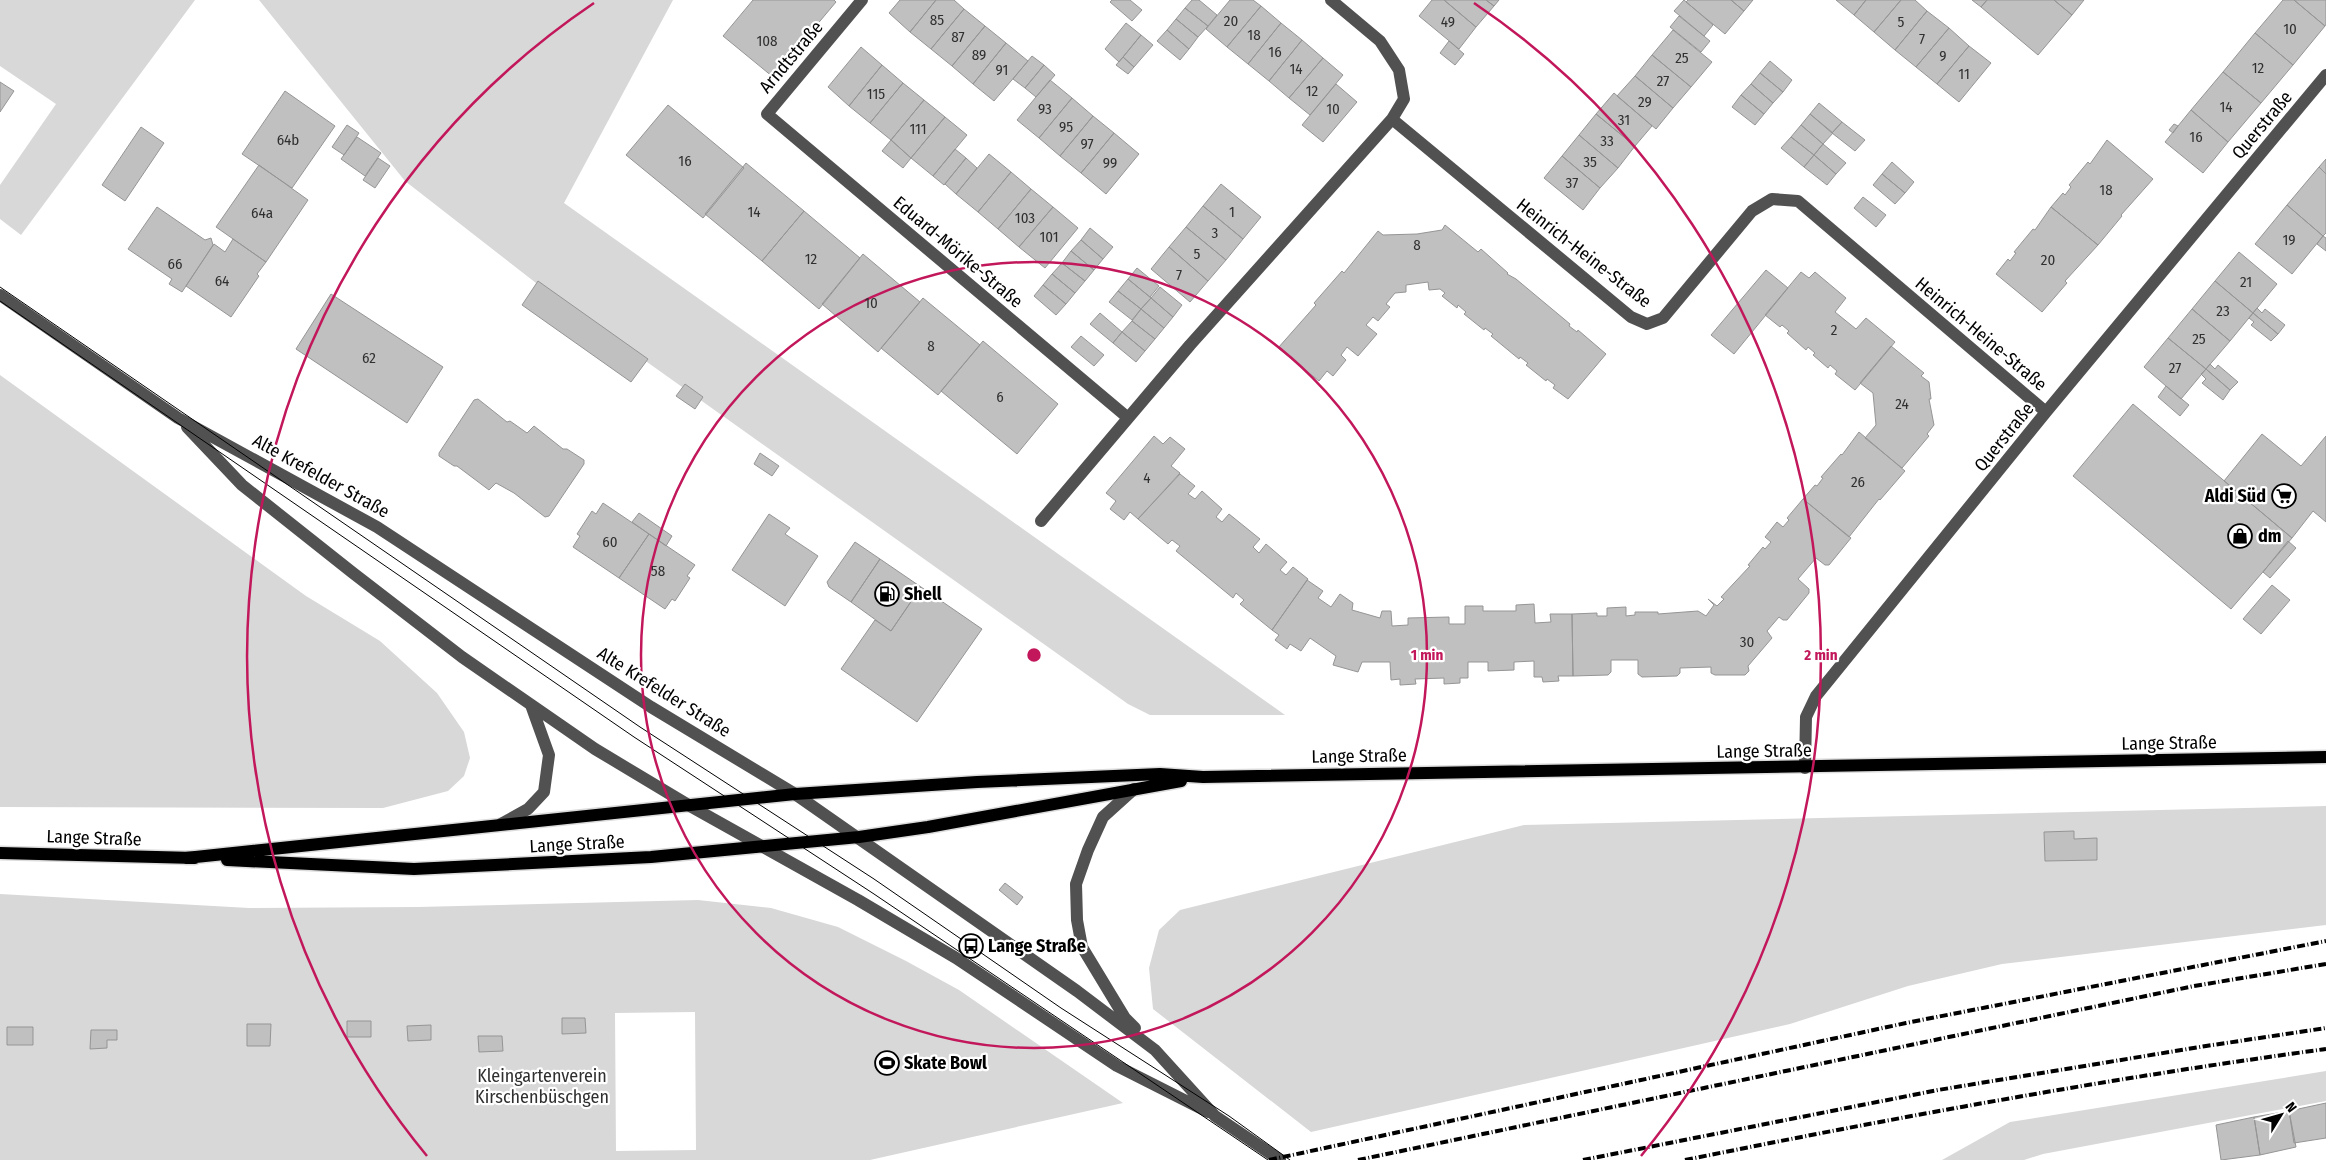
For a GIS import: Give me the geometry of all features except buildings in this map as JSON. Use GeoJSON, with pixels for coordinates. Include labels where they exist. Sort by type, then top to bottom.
{"type":"FeatureCollection","features":[{"type":"Feature","properties":{"kind":"main road","name":"Lange Straße"},"geometry":{"type":"LineString","coordinates":[[186,858],[795,794],[996,781],[1160,774],[1203,777],[1806,768],[2326,757]]}},
{"type":"Feature","properties":{"kind":"main road","name":"Lange Straße"},"geometry":{"type":"LineString","coordinates":[[0,853],[186,858],[414,869],[606,861],[764,848],[858,837],[928,827],[1203,777]]}},
{"type":"Feature","properties":{"kind":"street","name":"Arndtstraße"},"geometry":{"type":"LineString","coordinates":[[767,114],[862,0]]}},
{"type":"Feature","properties":{"kind":"street"},"geometry":{"type":"LineString","coordinates":[[1041,521],[1127,417],[1392,119],[1404,99],[1398,70],[1380,41],[1331,0]]}},
{"type":"Feature","properties":{"kind":"street","name":"Querstraße"},"geometry":{"type":"LineString","coordinates":[[1806,768],[1806,716],[1816,696],[2046,412],[2326,75]]}},
{"type":"Feature","properties":{"kind":"street","name":"Eduard-Mörike-Straße"},"geometry":{"type":"LineString","coordinates":[[767,114],[1127,417]]}},
{"type":"Feature","properties":{"kind":"street","name":"Heinrich-Heine-Straße"},"geometry":{"type":"LineString","coordinates":[[1392,119],[1631,317],[1647,324],[1663,318],[1752,211],[1772,199],[1798,201],[2046,412]]}},
{"type":"Feature","properties":{"kind":"street","name":"Alte Krefelder Straße"},"geometry":{"type":"LineString","coordinates":[[0,295],[178,418],[377,527],[651,707],[795,794],[1077,991],[1155,1050],[1215,1116],[1280,1160]]}},
{"type":"Feature","properties":{"kind":"street"},"geometry":{"type":"LineString","coordinates":[[178,418],[242,485],[446,645],[629,771],[956,958],[1117,1066],[1215,1116]]}},
{"type":"Feature","properties":{"kind":"street"},"geometry":{"type":"LineString","coordinates":[[501,824],[528,809],[544,792],[549,755],[531,705]]}},
{"type":"Feature","properties":{"kind":"street"},"geometry":{"type":"LineString","coordinates":[[1134,789],[1103,817],[1088,850],[1076,884],[1077,920],[1082,947],[1099,976],[1125,1018],[1155,1050]]}},
{"type":"Feature","properties":{"kind":"green space"},"geometry":{"type":"Polygon","coordinates":[[[0,0],[195,0],[21,235],[0,219],[0,185],[56,104],[0,66],[0,0]]]}},
{"type":"Feature","properties":{"kind":"green space"},"geometry":{"type":"Polygon","coordinates":[[[259,0],[673,0],[564,203],[1285,715],[1150,715],[1128,704],[536,283],[405,181],[259,0]]]}},
{"type":"Feature","properties":{"kind":"green space"},"geometry":{"type":"Polygon","coordinates":[[[0,375],[306,596],[380,641],[437,693],[464,732],[470,758],[464,776],[448,791],[383,808],[0,807],[0,375]]]}},
{"type":"Feature","properties":{"kind":"green space"},"geometry":{"type":"Polygon","coordinates":[[[2326,806],[2326,925],[2002,964],[1908,986],[1790,1024],[1311,1132],[1153,1009],[1149,968],[1159,930],[1180,910],[1524,825],[2326,806]]]}},
{"type":"Feature","properties":{"kind":"green space","name":"Kleingartenverein Kirschenbüschgen"},"geometry":{"type":"Polygon","coordinates":[[[0,894],[249,908],[418,907],[698,900],[771,908],[838,927],[959,990],[1123,1103],[870,1160],[0,1160],[0,894]],[[695,1012],[615,1013],[616,1151],[696,1150],[695,1012]]]}},
{"type":"Feature","properties":{"kind":"green space"},"geometry":{"type":"Polygon","coordinates":[[[2326,1071],[2326,1101],[2043,1154],[2024,1160],[1942,1160],[2010,1122],[2326,1071]]]}},
{"type":"Feature","properties":{"kind":"tram line"},"geometry":{"type":"LineString","coordinates":[[0,287],[640,727],[874,879],[1061,1008],[1229,1116],[1290,1160]]}},
{"type":"Feature","properties":{"kind":"tram line"},"geometry":{"type":"LineString","coordinates":[[0,301],[634,737],[874,894],[1268,1160]]}},
{"type":"Feature","properties":{"kind":"railway"},"geometry":{"type":"LineString","coordinates":[[1269,1160],[1906,1023],[2326,941]]}},
{"type":"Feature","properties":{"kind":"railway"},"geometry":{"type":"LineString","coordinates":[[1358,1160],[2194,986],[2326,964]]}},
{"type":"Feature","properties":{"kind":"railway"},"geometry":{"type":"LineString","coordinates":[[1583,1160],[1938,1090],[2326,1028]]}},
{"type":"Feature","properties":{"kind":"railway"},"geometry":{"type":"LineString","coordinates":[[1685,1160],[2005,1099],[2245,1060],[2326,1049]]}},
{"type":"Feature","properties":{"kind":"place","name":"Aldi Süd"},"geometry":{"type":"Point","coordinates":[2284,496]}},
{"type":"Feature","properties":{"kind":"place","name":"dm"},"geometry":{"type":"Point","coordinates":[2240,536]}},
{"type":"Feature","properties":{"kind":"place","name":"Shell"},"geometry":{"type":"Point","coordinates":[887,594]}},
{"type":"Feature","properties":{"kind":"place","name":"Lange Straße"},"geometry":{"type":"Point","coordinates":[971,946]}},
{"type":"Feature","properties":{"kind":"place","name":"Skate Bowl"},"geometry":{"type":"Point","coordinates":[887,1063]}}]}
